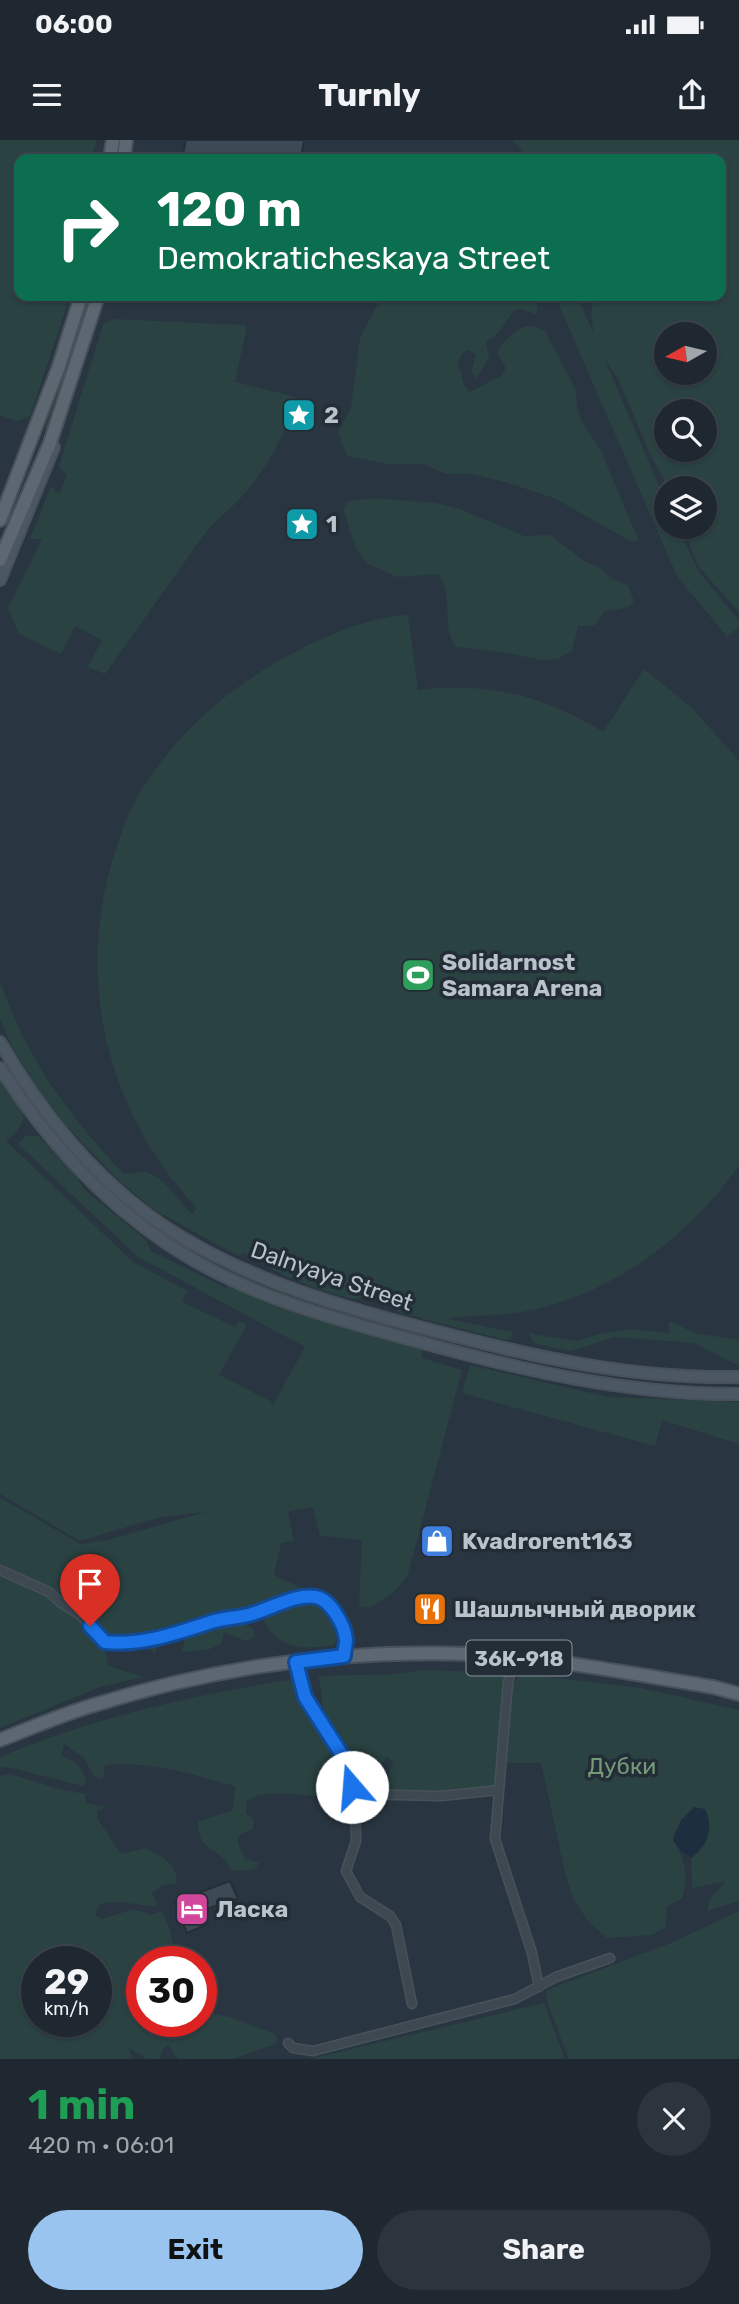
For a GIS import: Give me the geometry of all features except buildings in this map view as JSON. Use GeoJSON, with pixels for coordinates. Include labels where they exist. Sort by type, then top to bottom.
{"type":"FeatureCollection","features":[{"type":"Feature","properties":{"kind":"main road"},"geometry":{"type":"LineString","coordinates":[[0,520],[33,436],[79,301]]}},
{"type":"Feature","properties":{"kind":"main road"},"geometry":{"type":"LineString","coordinates":[[0,580],[56,443],[97,301]]}},
{"type":"Feature","properties":{"kind":"main road"},"geometry":{"type":"LineString","coordinates":[[0,560],[50,443],[82,352]]}},
{"type":"Feature","properties":{"kind":"main road","name":"Dalnyaya Street"},"geometry":{"type":"LineString","coordinates":[[0,1042],[23,1080],[68,1141],[116,1190],[185,1238],[264,1278],[374,1315],[519,1353],[609,1370],[686,1377],[739,1377]]}},
{"type":"Feature","properties":{"kind":"main road","name":"Dalnyaya Street"},"geometry":{"type":"LineString","coordinates":[[0,1068],[61,1151],[103,1195],[167,1244],[235,1281],[315,1313],[515,1367],[563,1377],[685,1391],[739,1394]]}},
{"type":"Feature","properties":{"kind":"main road"},"geometry":{"type":"LineString","coordinates":[[129,1215],[136,1205]]}},
{"type":"Feature","properties":{"kind":"main road"},"geometry":{"type":"LineString","coordinates":[[369,1329],[374,1315]]}},
{"type":"Feature","properties":{"kind":"main road"},"geometry":{"type":"LineString","coordinates":[[515,1367],[519,1353]]}},
{"type":"Feature","properties":{"kind":"main road"},"geometry":{"type":"LineString","coordinates":[[685,1391],[686,1377]]}},
{"type":"Feature","properties":{"kind":"main road","name":"36К-918"},"geometry":{"type":"LineString","coordinates":[[0,1740],[93,1705],[176,1682],[344,1656],[471,1654],[569,1663],[739,1694]]}},
{"type":"Feature","properties":{"kind":"street"},"geometry":{"type":"LineString","coordinates":[[33,436],[50,443]]}},
{"type":"Feature","properties":{"kind":"street"},"geometry":{"type":"LineString","coordinates":[[0,1570],[49,1591],[61,1603],[79,1614],[105,1642],[122,1644],[189,1630],[300,1598],[316,1597],[324,1600],[336,1615],[346,1638],[344,1656]]}},
{"type":"Feature","properties":{"kind":"street"},"geometry":{"type":"LineString","coordinates":[[514,1658],[508,1683],[495,1839],[532,1953],[539,1987]]}},
{"type":"Feature","properties":{"kind":"street"},"geometry":{"type":"LineString","coordinates":[[296,1662],[305,1697],[344,1758],[355,1794],[356,1841],[346,1871],[360,1897],[390,1916],[396,1925],[412,2004]]}},
{"type":"Feature","properties":{"kind":"street"},"geometry":{"type":"LineString","coordinates":[[355,1794],[441,1796],[499,1790]]}},
{"type":"Feature","properties":{"kind":"street"},"geometry":{"type":"LineString","coordinates":[[288,2043],[293,2048],[313,2051],[515,1999],[556,1977],[611,1958]]}},
{"type":"Feature","properties":{"kind":"green space"},"geometry":{"type":"Polygon","coordinates":[[[0,140],[97,140],[92,154],[14,154],[14,301],[68,301],[30,416],[18,421],[0,415],[0,140]]]}},
{"type":"Feature","properties":{"kind":"green space"},"geometry":{"type":"Polygon","coordinates":[[[513,140],[739,140],[739,612],[699,567],[687,539],[717,539],[717,476],[662,476],[654,462],[717,462],[717,399],[654,399],[654,462],[618,379],[604,358],[655,476],[654,523],[557,301],[579,301],[594,334],[591,314],[593,301],[726,301],[726,154],[524,154],[513,140]]]}},
{"type":"Feature","properties":{"kind":"green space"},"geometry":{"type":"Polygon","coordinates":[[[85,301],[92,301],[51,429],[43,427],[85,301]]]}},
{"type":"Feature","properties":{"kind":"green space"},"geometry":{"type":"Polygon","coordinates":[[[379,301],[535,301],[537,314],[521,309],[513,311],[499,332],[486,342],[489,358],[476,379],[471,372],[476,355],[469,350],[462,354],[458,362],[464,385],[470,392],[501,376],[506,368],[497,353],[498,350],[523,327],[536,327],[545,331],[576,390],[577,407],[582,422],[601,451],[639,541],[632,542],[554,498],[505,482],[472,474],[446,474],[423,464],[389,464],[347,456],[338,432],[351,408],[360,338],[379,301]]]}},
{"type":"Feature","properties":{"kind":"green space"},"geometry":{"type":"Polygon","coordinates":[[[113,319],[244,325],[247,327],[235,382],[296,397],[282,436],[262,471],[206,532],[105,674],[88,667],[102,640],[75,626],[61,654],[19,634],[8,608],[42,539],[30,539],[51,486],[59,494],[67,475],[59,466],[103,325],[113,319]]]}},
{"type":"Feature","properties":{"kind":"green space"},"geometry":{"type":"Polygon","coordinates":[[[374,498],[435,503],[460,509],[524,536],[550,535],[584,561],[599,567],[612,579],[628,586],[634,601],[628,607],[604,612],[595,625],[578,626],[572,650],[558,659],[541,660],[456,647],[449,630],[446,591],[438,574],[397,577],[366,563],[356,549],[343,508],[349,501],[374,498]]]}},
{"type":"Feature","properties":{"kind":"green space"},"geometry":{"type":"Polygon","coordinates":[[[661,539],[683,539],[699,572],[739,621],[739,627],[727,637],[677,576],[661,539]]]}},
{"type":"Feature","properties":{"kind":"green space","name":"Solidarnost Samara Arena"},"geometry":{"type":"Polygon","coordinates":[[[408,615],[418,690],[466,688],[514,694],[560,709],[603,732],[644,669],[692,708],[739,761],[739,1165],[696,1217],[645,1260],[616,1278],[555,1304],[522,1312],[448,1319],[513,1332],[511,1338],[506,1340],[401,1313],[375,1298],[352,1299],[308,1285],[269,1268],[245,1253],[238,1256],[153,1209],[114,1176],[65,1124],[38,1089],[10,1043],[0,1018],[0,980],[10,1008],[36,1060],[67,1108],[85,1130],[124,1174],[146,1172],[160,1179],[192,1214],[197,1208],[167,1172],[142,1134],[123,1093],[109,1050],[100,1006],[98,961],[101,915],[110,869],[120,837],[133,805],[170,750],[200,718],[234,690],[318,640],[374,620],[408,615]]]}},
{"type":"Feature","properties":{"kind":"green space"},"geometry":{"type":"Polygon","coordinates":[[[0,1076],[16,1099],[23,1117],[19,1128],[6,1141],[133,1262],[187,1291],[182,1302],[235,1327],[239,1321],[247,1325],[219,1375],[273,1405],[305,1347],[137,1256],[18,1144],[25,1136],[38,1136],[74,1174],[85,1190],[145,1239],[151,1251],[226,1288],[229,1283],[423,1347],[421,1358],[462,1370],[408,1574],[396,1590],[370,1608],[359,1606],[362,1540],[320,1536],[313,1507],[288,1512],[294,1541],[281,1543],[274,1575],[305,1590],[328,1616],[337,1635],[335,1645],[296,1646],[281,1641],[252,1605],[247,1611],[227,1614],[253,1628],[255,1637],[246,1641],[224,1632],[222,1643],[210,1649],[182,1652],[185,1639],[179,1629],[170,1628],[160,1635],[155,1654],[139,1638],[117,1644],[101,1635],[86,1620],[86,1607],[84,1613],[66,1603],[99,1639],[107,1656],[108,1666],[144,1677],[100,1687],[0,1728],[0,1498],[81,1544],[108,1540],[206,1512],[160,1517],[80,1541],[0,1494],[0,1076]]]}},
{"type":"Feature","properties":{"kind":"green space"},"geometry":{"type":"Polygon","coordinates":[[[142,1214],[247,1276],[308,1302],[352,1315],[351,1319],[267,1288],[215,1264],[139,1218],[142,1214]]]}},
{"type":"Feature","properties":{"kind":"green space"},"geometry":{"type":"Polygon","coordinates":[[[669,1321],[695,1333],[739,1340],[739,1366],[694,1343],[615,1337],[570,1351],[536,1344],[529,1331],[532,1334],[576,1341],[629,1329],[669,1333],[669,1321]]]}},
{"type":"Feature","properties":{"kind":"green space"},"geometry":{"type":"Polygon","coordinates":[[[470,1365],[608,1397],[739,1402],[739,1444],[662,1420],[655,1446],[462,1393],[470,1365]]]}},
{"type":"Feature","properties":{"kind":"green space","name":"Дубки"},"geometry":{"type":"Polygon","coordinates":[[[424,1670],[505,1673],[506,1718],[511,1714],[510,1685],[523,1674],[641,1688],[739,1710],[739,1901],[707,1911],[710,1899],[726,1881],[692,1888],[691,1858],[706,1840],[709,1818],[675,1830],[673,1840],[683,1861],[685,1882],[682,1898],[667,1907],[666,1927],[652,1935],[607,1938],[587,1920],[573,1897],[541,1763],[498,1763],[496,1787],[424,1794],[381,1793],[394,1762],[387,1757],[367,1782],[363,1778],[325,1714],[318,1676],[398,1674],[424,1670]]]}},
{"type":"Feature","properties":{"kind":"green space"},"geometry":{"type":"Polygon","coordinates":[[[294,1679],[302,1702],[344,1775],[347,1785],[345,1800],[308,1795],[266,1794],[247,1801],[246,1813],[253,1819],[253,1829],[239,1835],[238,1843],[245,1859],[259,1863],[254,1870],[232,1871],[228,1863],[206,1845],[199,1832],[198,1822],[233,1810],[235,1786],[171,1770],[122,1764],[105,1765],[103,1779],[94,1776],[83,1757],[64,1744],[61,1756],[81,1769],[86,1783],[83,1786],[0,1767],[0,1757],[108,1719],[219,1692],[294,1679]]]}},
{"type":"Feature","properties":{"kind":"green space"},"geometry":{"type":"Polygon","coordinates":[[[10,1774],[85,1794],[86,1803],[107,1807],[97,1811],[97,1818],[121,1854],[145,1848],[162,1857],[174,1870],[177,1883],[163,1885],[152,1893],[158,1906],[107,1902],[100,1904],[95,1915],[102,1919],[134,1909],[150,1915],[161,1911],[168,1924],[174,1946],[126,1946],[126,2037],[217,2037],[217,2015],[274,2034],[277,2038],[275,2044],[233,2059],[178,2059],[168,2045],[162,2050],[160,2059],[147,2059],[129,2048],[132,2059],[0,2059],[0,1776],[10,1774]]]}},
{"type":"Feature","properties":{"kind":"green space"},"geometry":{"type":"Polygon","coordinates":[[[739,1911],[739,2059],[569,2059],[546,1999],[547,1990],[671,1943],[739,1911]]]}},
{"type":"Feature","properties":{"kind":"green space"},"geometry":{"type":"Polygon","coordinates":[[[544,2003],[565,2059],[310,2059],[544,2003]]]}},
{"type":"Feature","properties":{"kind":"water"},"geometry":{"type":"Polygon","coordinates":[[[694,1807],[705,1809],[709,1830],[705,1842],[691,1858],[680,1850],[673,1840],[681,1820],[694,1807]]]}},
{"type":"Feature","properties":{"kind":"place","name":"2"},"geometry":{"type":"Point","coordinates":[299,415]}},
{"type":"Feature","properties":{"kind":"place","name":"1"},"geometry":{"type":"Point","coordinates":[302,524]}},
{"type":"Feature","properties":{"kind":"place","name":"Solidarnost Samara Arena"},"geometry":{"type":"Point","coordinates":[418,975]}},
{"type":"Feature","properties":{"kind":"place","name":"Kvadrorent163"},"geometry":{"type":"Point","coordinates":[437,1541]}},
{"type":"Feature","properties":{"kind":"place","name":"Шашлычный дворик"},"geometry":{"type":"Point","coordinates":[430,1609]}},
{"type":"Feature","properties":{"kind":"place","name":"Ласка"},"geometry":{"type":"Point","coordinates":[192,1909]}},
{"type":"Feature","properties":{"kind":"route"},"geometry":{"type":"LineString","coordinates":[[90,1626],[105,1642],[122,1644],[189,1630],[300,1598],[316,1597],[324,1600],[336,1615],[346,1638],[344,1656],[296,1662],[305,1697],[344,1758],[352,1787]]}}]}
